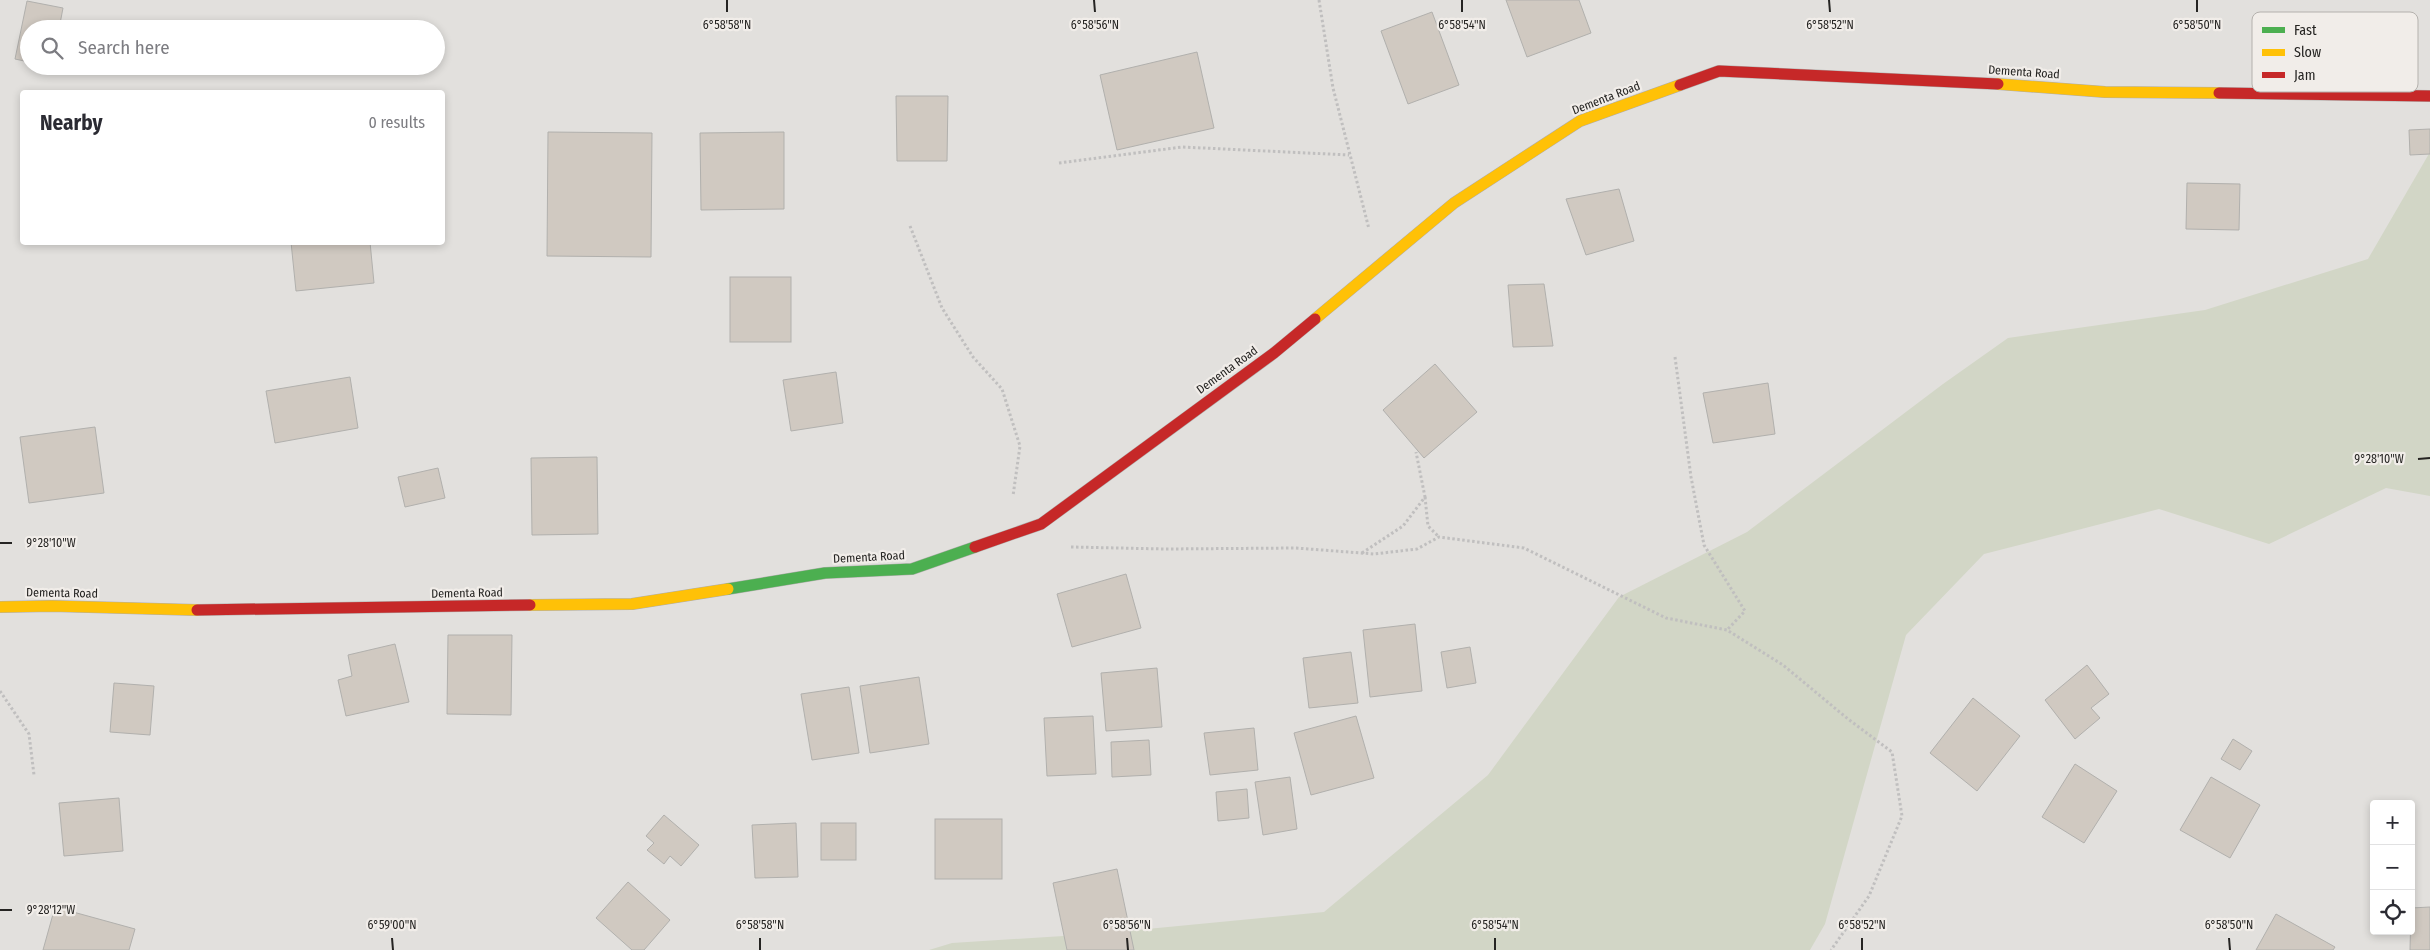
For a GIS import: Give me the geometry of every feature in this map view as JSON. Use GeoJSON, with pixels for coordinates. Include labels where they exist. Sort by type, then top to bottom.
{"type":"FeatureCollection","features":[{"type":"Feature","properties":{"kind":"street","name":"Dementa Road"},"geometry":{"type":"LineString","coordinates":[[0,607],[52,606],[198,610],[632,604],[825,573],[912,569],[1041,524],[1274,353],[1454,202],[1580,121],[1719,71],[2006,84],[2105,92],[2430,96]]}},
{"type":"Feature","properties":{"kind":"path"},"geometry":{"type":"LineString","coordinates":[[1319,0],[1333,88],[1379,265]]}},
{"type":"Feature","properties":{"kind":"path"},"geometry":{"type":"LineString","coordinates":[[1059,164],[1182,147],[1349,155]]}},
{"type":"Feature","properties":{"kind":"path"},"geometry":{"type":"LineString","coordinates":[[910,226],[942,308],[973,357],[1002,389],[1020,446],[1012,503],[1067,546],[1165,549],[1296,548],[1374,554],[1417,549],[1439,537],[1524,548],[1666,618],[1727,630],[1783,665],[1848,719],[1892,752],[1902,816],[1868,896],[1831,950]]}},
{"type":"Feature","properties":{"kind":"path"},"geometry":{"type":"LineString","coordinates":[[1675,357],[1690,477],[1704,545],[1745,611],[1727,630]]}},
{"type":"Feature","properties":{"kind":"path"},"geometry":{"type":"LineString","coordinates":[[1416,452],[1425,497],[1428,526],[1439,537]]}},
{"type":"Feature","properties":{"kind":"path"},"geometry":{"type":"LineString","coordinates":[[1361,553],[1403,526],[1425,497]]}},
{"type":"Feature","properties":{"kind":"path"},"geometry":{"type":"LineString","coordinates":[[0,691],[29,734],[34,776]]}},
{"type":"Feature","properties":{"kind":"green space"},"geometry":{"type":"Polygon","coordinates":[[[2430,152],[2430,496],[2386,488],[2269,544],[2159,509],[1984,554],[1906,635],[1825,924],[1810,950],[929,950],[952,943],[1095,934],[1324,912],[1488,775],[1619,597],[1747,532],[1943,384],[2008,338],[2205,310],[2368,259],[2430,152]]]}},
{"type":"Feature","properties":{"kind":"building"},"geometry":{"type":"Polygon","coordinates":[[[1506,0],[1579,0],[1591,33],[1527,57],[1506,0]]]}},
{"type":"Feature","properties":{"kind":"building"},"geometry":{"type":"Polygon","coordinates":[[[27,1],[63,8],[61,20],[23,20],[27,1]]]}},
{"type":"Feature","properties":{"kind":"building"},"geometry":{"type":"Polygon","coordinates":[[[1432,12],[1459,85],[1408,104],[1381,31],[1432,12]]]}},
{"type":"Feature","properties":{"kind":"building"},"geometry":{"type":"Polygon","coordinates":[[[20,35],[20,60],[15,59],[20,35]]]}},
{"type":"Feature","properties":{"kind":"building"},"geometry":{"type":"Polygon","coordinates":[[[1197,52],[1214,128],[1117,150],[1100,75],[1197,52]]]}},
{"type":"Feature","properties":{"kind":"building"},"geometry":{"type":"Polygon","coordinates":[[[896,96],[948,96],[947,161],[897,161],[896,96]]]}},
{"type":"Feature","properties":{"kind":"building"},"geometry":{"type":"Polygon","coordinates":[[[2430,129],[2430,154],[2410,155],[2409,130],[2430,129]]]}},
{"type":"Feature","properties":{"kind":"building"},"geometry":{"type":"Polygon","coordinates":[[[548,132],[652,133],[651,257],[547,256],[548,132]]]}},
{"type":"Feature","properties":{"kind":"building"},"geometry":{"type":"Polygon","coordinates":[[[784,132],[784,209],[701,210],[700,133],[784,132]]]}},
{"type":"Feature","properties":{"kind":"building"},"geometry":{"type":"Polygon","coordinates":[[[2187,183],[2240,184],[2239,230],[2186,229],[2187,183]]]}},
{"type":"Feature","properties":{"kind":"building"},"geometry":{"type":"Polygon","coordinates":[[[1619,189],[1634,241],[1586,255],[1566,199],[1619,189]]]}},
{"type":"Feature","properties":{"kind":"building"},"geometry":{"type":"Polygon","coordinates":[[[291,245],[370,245],[374,283],[296,291],[291,245]]]}},
{"type":"Feature","properties":{"kind":"building"},"geometry":{"type":"Polygon","coordinates":[[[730,277],[791,277],[791,342],[730,342],[730,277]]]}},
{"type":"Feature","properties":{"kind":"building"},"geometry":{"type":"Polygon","coordinates":[[[1544,284],[1553,346],[1513,347],[1508,285],[1544,284]]]}},
{"type":"Feature","properties":{"kind":"building"},"geometry":{"type":"Polygon","coordinates":[[[1435,364],[1477,412],[1424,458],[1383,410],[1435,364]]]}},
{"type":"Feature","properties":{"kind":"building"},"geometry":{"type":"Polygon","coordinates":[[[836,372],[843,423],[791,431],[783,380],[836,372]]]}},
{"type":"Feature","properties":{"kind":"building"},"geometry":{"type":"Polygon","coordinates":[[[350,377],[358,428],[275,443],[266,391],[350,377]]]}},
{"type":"Feature","properties":{"kind":"building"},"geometry":{"type":"Polygon","coordinates":[[[1768,383],[1775,434],[1713,443],[1703,393],[1768,383]]]}},
{"type":"Feature","properties":{"kind":"building"},"geometry":{"type":"Polygon","coordinates":[[[95,427],[104,493],[29,503],[20,437],[95,427]]]}},
{"type":"Feature","properties":{"kind":"building"},"geometry":{"type":"Polygon","coordinates":[[[597,457],[598,534],[532,535],[531,458],[597,457]]]}},
{"type":"Feature","properties":{"kind":"building"},"geometry":{"type":"Polygon","coordinates":[[[438,468],[445,498],[405,507],[398,477],[438,468]]]}},
{"type":"Feature","properties":{"kind":"building"},"geometry":{"type":"Polygon","coordinates":[[[1126,574],[1141,628],[1072,647],[1057,594],[1126,574]]]}},
{"type":"Feature","properties":{"kind":"building"},"geometry":{"type":"Polygon","coordinates":[[[1415,624],[1422,691],[1370,697],[1363,630],[1415,624]]]}},
{"type":"Feature","properties":{"kind":"building"},"geometry":{"type":"Polygon","coordinates":[[[448,635],[512,635],[511,715],[447,714],[448,635]]]}},
{"type":"Feature","properties":{"kind":"building"},"geometry":{"type":"Polygon","coordinates":[[[395,644],[409,702],[346,716],[338,680],[352,676],[348,655],[395,644]]]}},
{"type":"Feature","properties":{"kind":"building"},"geometry":{"type":"Polygon","coordinates":[[[1470,647],[1476,683],[1447,688],[1441,652],[1470,647]]]}},
{"type":"Feature","properties":{"kind":"building"},"geometry":{"type":"Polygon","coordinates":[[[1351,652],[1358,703],[1309,708],[1303,658],[1351,652]]]}},
{"type":"Feature","properties":{"kind":"building"},"geometry":{"type":"Polygon","coordinates":[[[2087,665],[2109,694],[2091,708],[2100,718],[2075,739],[2045,700],[2087,665]]]}},
{"type":"Feature","properties":{"kind":"building"},"geometry":{"type":"Polygon","coordinates":[[[1157,668],[1162,727],[1106,731],[1101,673],[1157,668]]]}},
{"type":"Feature","properties":{"kind":"building"},"geometry":{"type":"Polygon","coordinates":[[[919,677],[929,744],[870,753],[860,686],[919,677]]]}},
{"type":"Feature","properties":{"kind":"building"},"geometry":{"type":"Polygon","coordinates":[[[114,683],[154,686],[150,735],[110,732],[114,683]]]}},
{"type":"Feature","properties":{"kind":"building"},"geometry":{"type":"Polygon","coordinates":[[[849,687],[859,753],[812,760],[801,694],[849,687]]]}},
{"type":"Feature","properties":{"kind":"building"},"geometry":{"type":"Polygon","coordinates":[[[1973,698],[2020,736],[1977,791],[1930,753],[1973,698]]]}},
{"type":"Feature","properties":{"kind":"building"},"geometry":{"type":"Polygon","coordinates":[[[1093,716],[1096,774],[1047,776],[1044,718],[1093,716]]]}},
{"type":"Feature","properties":{"kind":"building"},"geometry":{"type":"Polygon","coordinates":[[[1356,716],[1374,778],[1311,795],[1294,733],[1356,716]]]}},
{"type":"Feature","properties":{"kind":"building"},"geometry":{"type":"Polygon","coordinates":[[[1254,728],[1258,770],[1210,775],[1204,733],[1254,728]]]}},
{"type":"Feature","properties":{"kind":"building"},"geometry":{"type":"Polygon","coordinates":[[[2233,739],[2252,751],[2240,770],[2221,759],[2233,739]]]}},
{"type":"Feature","properties":{"kind":"building"},"geometry":{"type":"Polygon","coordinates":[[[1149,740],[1151,775],[1112,777],[1111,742],[1149,740]]]}},
{"type":"Feature","properties":{"kind":"building"},"geometry":{"type":"Polygon","coordinates":[[[2075,764],[2117,791],[2084,843],[2042,817],[2075,764]]]}},
{"type":"Feature","properties":{"kind":"building"},"geometry":{"type":"Polygon","coordinates":[[[1290,777],[1297,829],[1263,835],[1255,782],[1290,777]]]}},
{"type":"Feature","properties":{"kind":"building"},"geometry":{"type":"Polygon","coordinates":[[[2211,777],[2260,805],[2230,858],[2180,830],[2211,777]]]}},
{"type":"Feature","properties":{"kind":"building"},"geometry":{"type":"Polygon","coordinates":[[[1247,789],[1249,818],[1218,821],[1216,792],[1247,789]]]}},
{"type":"Feature","properties":{"kind":"building"},"geometry":{"type":"Polygon","coordinates":[[[119,798],[123,851],[64,856],[59,803],[119,798]]]}},
{"type":"Feature","properties":{"kind":"building"},"geometry":{"type":"Polygon","coordinates":[[[664,815],[699,845],[681,866],[670,856],[664,864],[647,850],[654,843],[646,836],[664,815]]]}},
{"type":"Feature","properties":{"kind":"building"},"geometry":{"type":"Polygon","coordinates":[[[935,819],[1002,819],[1002,879],[935,879],[935,819]]]}},
{"type":"Feature","properties":{"kind":"building"},"geometry":{"type":"Polygon","coordinates":[[[796,823],[798,877],[755,878],[752,825],[796,823]]]}},
{"type":"Feature","properties":{"kind":"building"},"geometry":{"type":"Polygon","coordinates":[[[821,823],[856,823],[856,860],[821,860],[821,823]]]}},
{"type":"Feature","properties":{"kind":"building"},"geometry":{"type":"Polygon","coordinates":[[[1117,869],[1134,950],[1067,950],[1053,883],[1117,869]]]}},
{"type":"Feature","properties":{"kind":"building"},"geometry":{"type":"Polygon","coordinates":[[[628,882],[670,920],[644,950],[632,950],[596,918],[628,882]]]}},
{"type":"Feature","properties":{"kind":"building"},"geometry":{"type":"Polygon","coordinates":[[[55,907],[135,929],[129,950],[43,950],[55,907]]]}},
{"type":"Feature","properties":{"kind":"building"},"geometry":{"type":"Polygon","coordinates":[[[2430,907],[2430,950],[2410,950],[2410,935],[2415,935],[2415,908],[2430,907]]]}},
{"type":"Feature","properties":{"kind":"building"},"geometry":{"type":"Polygon","coordinates":[[[2276,914],[2335,947],[2333,950],[2256,950],[2276,914]]]}},
{"type":"Feature","properties":{"kind":"traffic: fast"},"geometry":{"type":"LineString","coordinates":[[728,589],[825,573],[912,569],[975,547]]}},
{"type":"Feature","properties":{"kind":"traffic: slow"},"geometry":{"type":"LineString","coordinates":[[1998,84],[2105,92],[2219,93]]}},
{"type":"Feature","properties":{"kind":"traffic: slow"},"geometry":{"type":"LineString","coordinates":[[1315,319],[1454,203],[1580,121],[1680,85]]}},
{"type":"Feature","properties":{"kind":"traffic: slow"},"geometry":{"type":"LineString","coordinates":[[530,605],[632,604],[728,589]]}},
{"type":"Feature","properties":{"kind":"traffic: slow"},"geometry":{"type":"LineString","coordinates":[[0,607],[52,606],[197,610]]}},
{"type":"Feature","properties":{"kind":"traffic: jam"},"geometry":{"type":"LineString","coordinates":[[1680,85],[1719,71],[1998,84]]}},
{"type":"Feature","properties":{"kind":"traffic: jam"},"geometry":{"type":"LineString","coordinates":[[2219,93],[2430,96]]}},
{"type":"Feature","properties":{"kind":"traffic: jam"},"geometry":{"type":"LineString","coordinates":[[975,547],[1041,524],[1274,353],[1315,319]]}},
{"type":"Feature","properties":{"kind":"traffic: jam"},"geometry":{"type":"LineString","coordinates":[[197,610],[530,605]]}}]}
